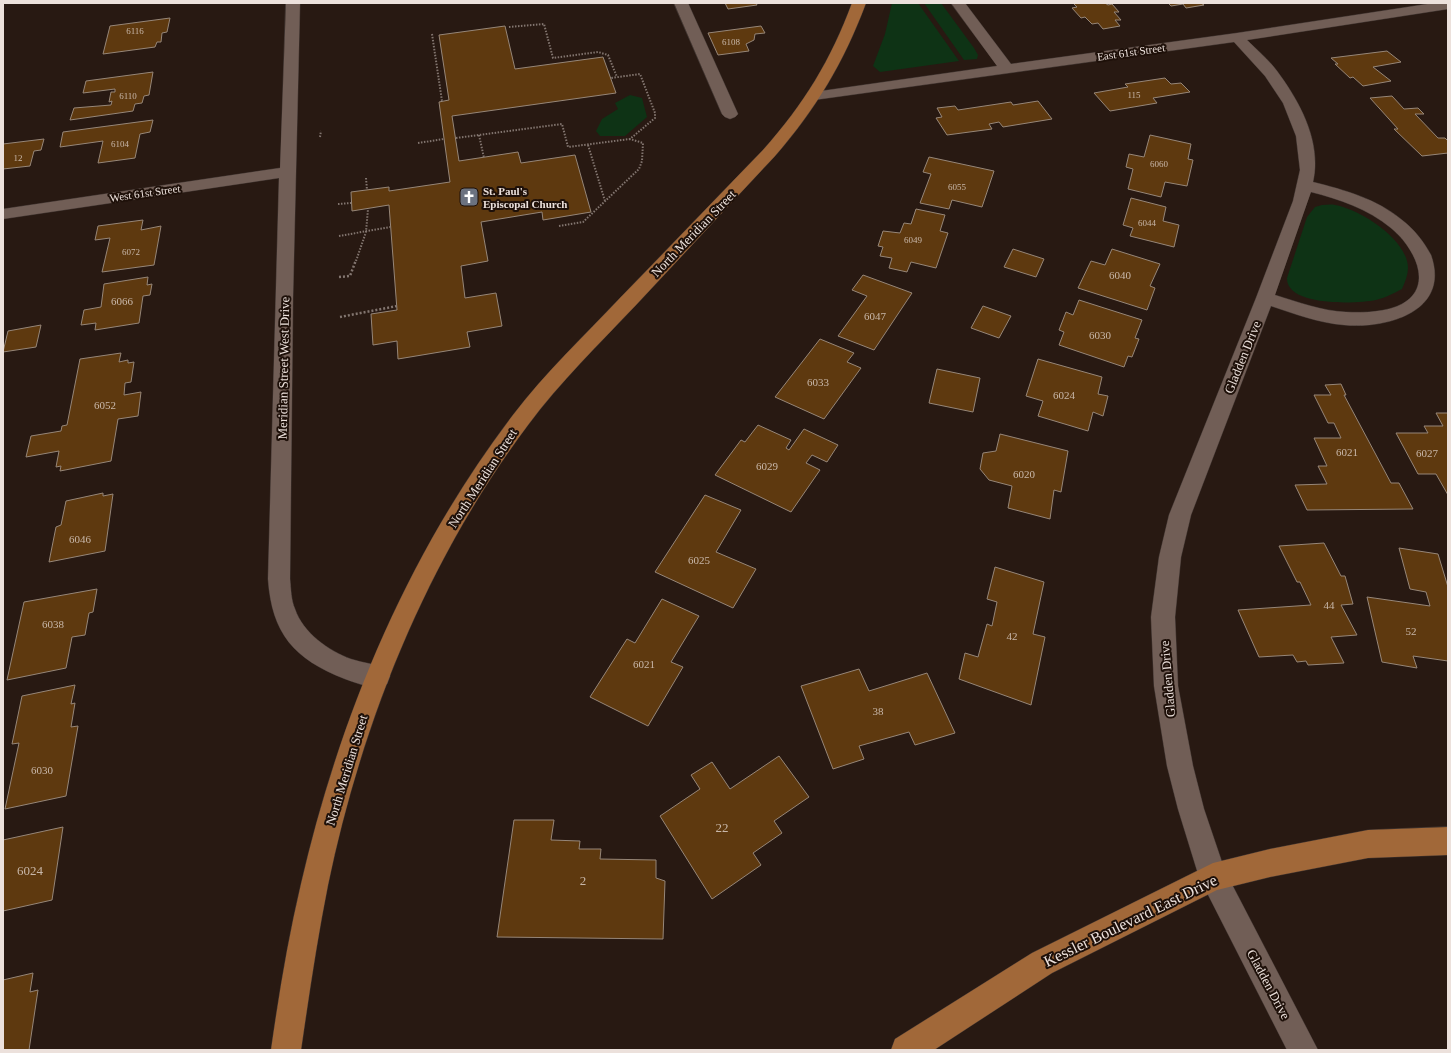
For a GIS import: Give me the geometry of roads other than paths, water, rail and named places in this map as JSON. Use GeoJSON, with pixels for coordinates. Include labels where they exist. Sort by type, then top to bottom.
{"type":"FeatureCollection","features":[{"type":"Feature","properties":{"kind":"main road","name":"North Meridian Street"},"geometry":{"type":"LineString","coordinates":[[286,1050],[297,976],[314,886],[322,850],[346,766],[370,695],[396,632],[426,568],[466,498],[519,421],[571,361],[776,145],[796,121],[814,96],[838,56],[850,30],[858,3]]}},
{"type":"Feature","properties":{"kind":"main road","name":"Kessler Boulevard East Drive"},"geometry":{"type":"LineString","coordinates":[[906,1050],[1042,963],[1213,877],[1270,863],[1368,844],[1448,841]]}},
{"type":"Feature","properties":{"kind":"street","name":"Meridian Street West Drive"},"geometry":{"type":"LineString","coordinates":[[293,3],[287,172],[280,563],[281,602],[287,620],[297,634],[316,652],[355,672],[378,676]]}},
{"type":"Feature","properties":{"kind":"street"},"geometry":{"type":"LineString","coordinates":[[681,3],[730,114]]}},
{"type":"Feature","properties":{"kind":"street"},"geometry":{"type":"LineString","coordinates":[[958,3],[1007,69]]}},
{"type":"Feature","properties":{"kind":"street","name":"East 61st Street"},"geometry":{"type":"LineString","coordinates":[[814,96],[1237,37],[1448,5]]}},
{"type":"Feature","properties":{"kind":"street","name":"Gladden Drive"},"geometry":{"type":"LineString","coordinates":[[1237,37],[1271,73],[1285,93],[1296,114],[1306,147],[1308,170],[1301,201],[1265,298],[1184,501],[1170,557],[1163,617],[1166,686],[1175,746],[1191,809],[1213,877],[1303,1050]]}},
{"type":"Feature","properties":{"kind":"street","name":"West 61st Street"},"geometry":{"type":"LineString","coordinates":[[3,214],[287,172]]}},
{"type":"Feature","properties":{"kind":"street"},"geometry":{"type":"LineString","coordinates":[[1265,298],[1329,317],[1361,319],[1396,313],[1414,305],[1423,296],[1426,288],[1427,266],[1424,258],[1411,238],[1397,224],[1380,212],[1362,203],[1305,185]]}},
{"type":"Feature","properties":{"kind":"place","name":"St. Paul's Episcopal Church"},"geometry":{"type":"Point","coordinates":[469,197]}}]}
